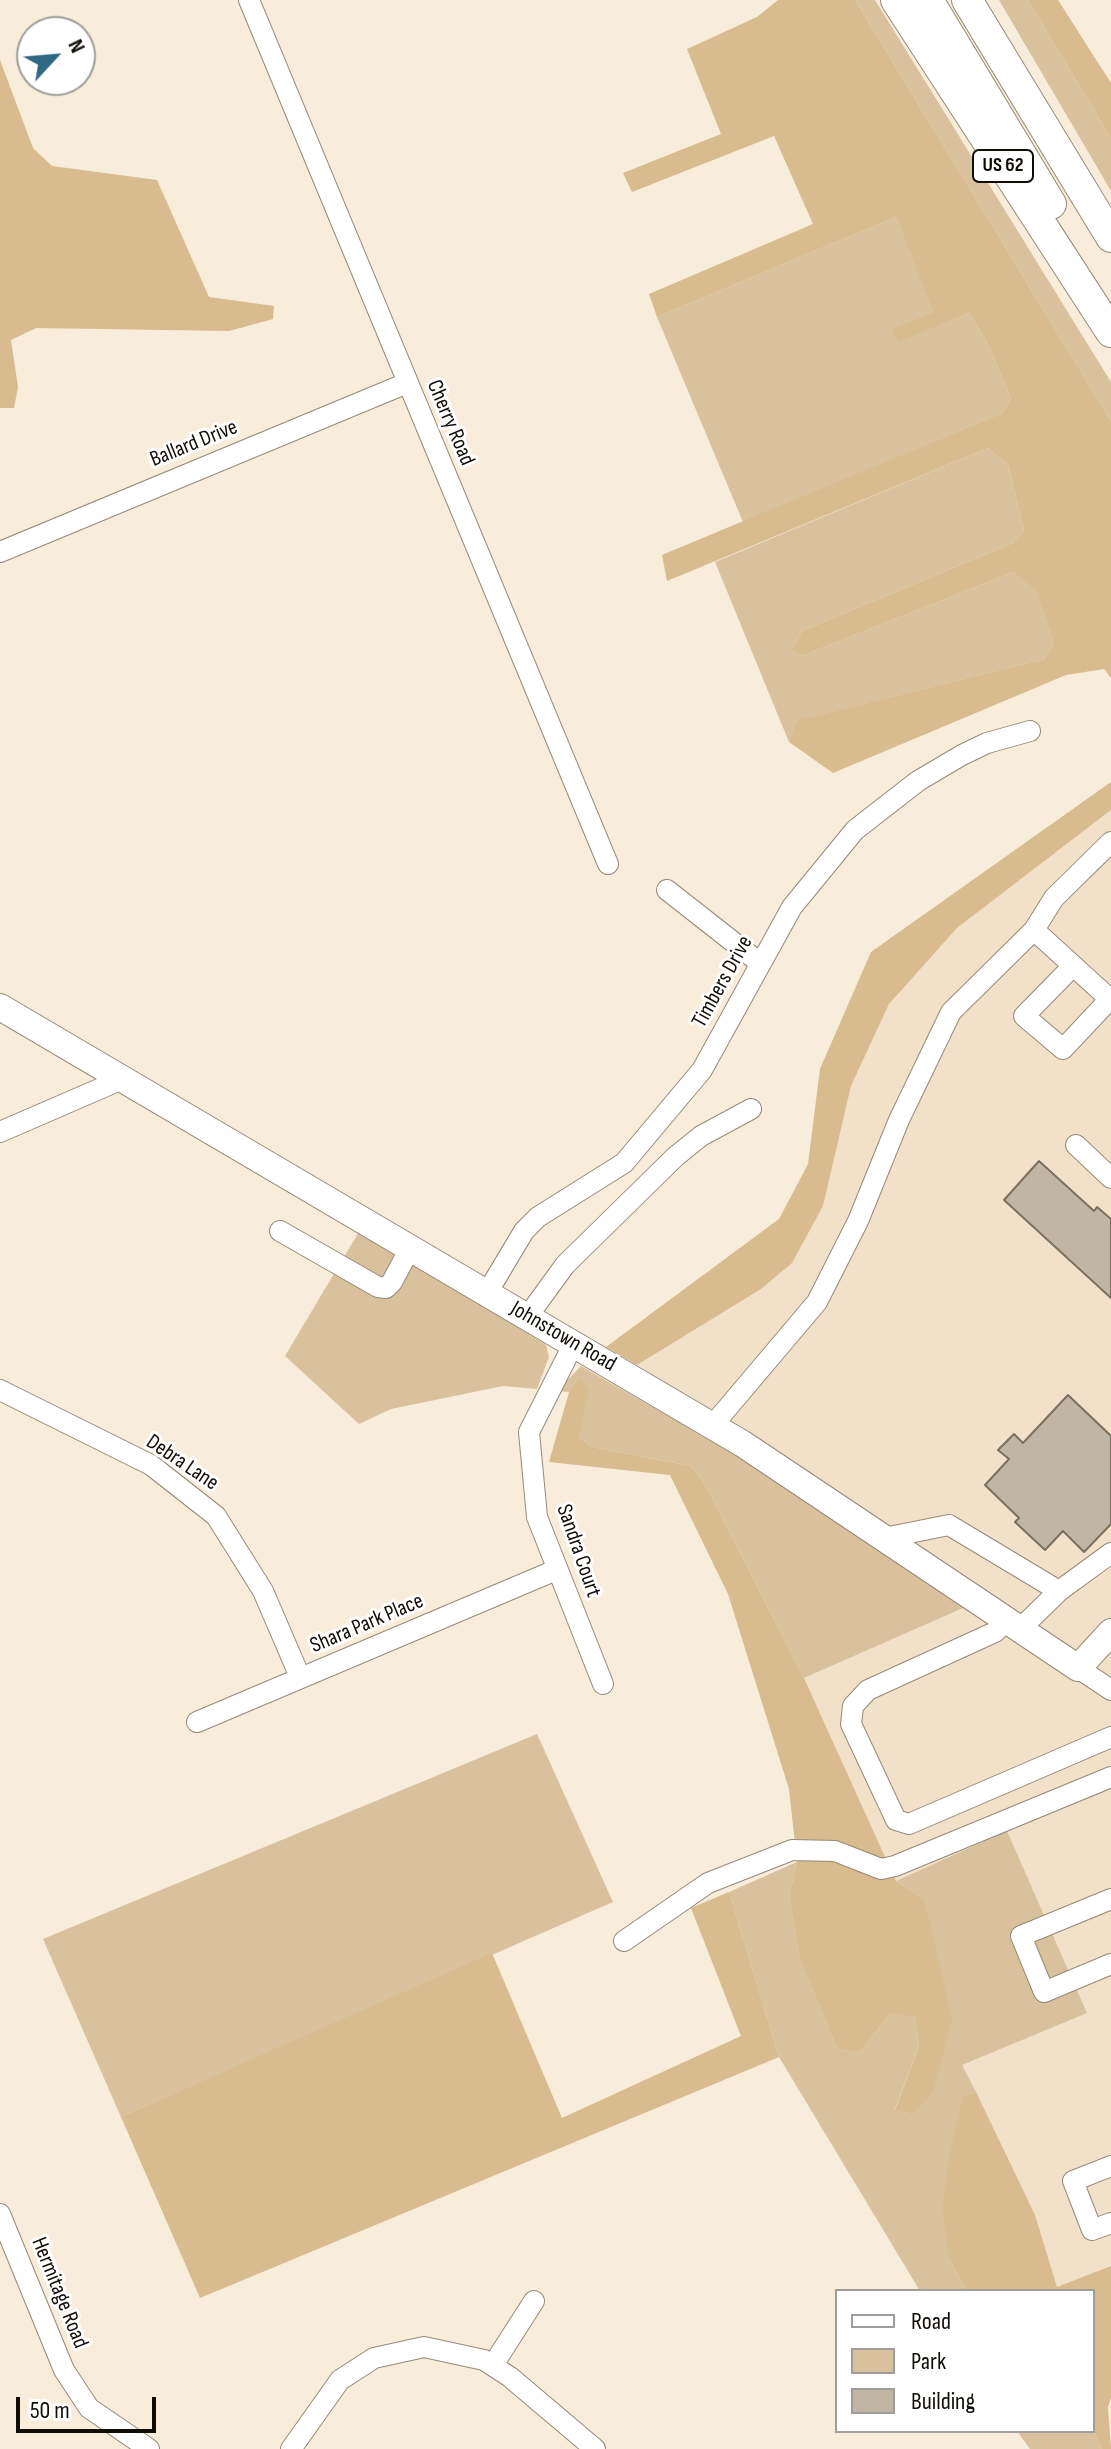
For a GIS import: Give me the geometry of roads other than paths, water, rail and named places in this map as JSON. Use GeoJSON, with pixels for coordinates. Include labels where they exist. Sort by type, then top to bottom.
{"type":"FeatureCollection","features":[{"type":"Feature","properties":{"kind":"highway","name":"US 62"},"geometry":{"type":"LineString","coordinates":[[896,0],[1111,332]]}},
{"type":"Feature","properties":{"kind":"highway"},"geometry":{"type":"LineString","coordinates":[[928,0],[1111,303]]}},
{"type":"Feature","properties":{"kind":"highway","name":"US 62"},"geometry":{"type":"LineString","coordinates":[[967,0],[1111,237]]}},
{"type":"Feature","properties":{"kind":"main road","name":"Johnstown Road"},"geometry":{"type":"LineString","coordinates":[[0,1007],[713,1425],[1078,1668]]}},
{"type":"Feature","properties":{"kind":"main road"},"geometry":{"type":"LineString","coordinates":[[1078,1668],[1111,1632]]}},
{"type":"Feature","properties":{"kind":"street","name":"Cherry Road"},"geometry":{"type":"LineString","coordinates":[[249,0],[608,864]]}},
{"type":"Feature","properties":{"kind":"street","name":"Ballard Drive"},"geometry":{"type":"LineString","coordinates":[[0,552],[407,383]]}},
{"type":"Feature","properties":{"kind":"street","name":"Timbers Drive"},"geometry":{"type":"LineString","coordinates":[[487,1293],[524,1231],[538,1217],[624,1163],[702,1070],[792,907],[855,830],[918,781],[962,755],[987,743],[1030,731]]}},
{"type":"Feature","properties":{"kind":"street"},"geometry":{"type":"LineString","coordinates":[[713,1425],[817,1302],[858,1221],[899,1120],[951,1012],[1034,930],[1054,898],[1111,842]]}},
{"type":"Feature","properties":{"kind":"street"},"geometry":{"type":"LineString","coordinates":[[667,890],[760,963]]}},
{"type":"Feature","properties":{"kind":"street"},"geometry":{"type":"LineString","coordinates":[[1034,930],[1110,1000],[1063,1049],[1024,1016],[1073,966]]}},
{"type":"Feature","properties":{"kind":"street"},"geometry":{"type":"LineString","coordinates":[[0,1132],[120,1080]]}},
{"type":"Feature","properties":{"kind":"street"},"geometry":{"type":"LineString","coordinates":[[528,1316],[565,1265],[675,1157],[701,1136],[751,1109]]}},
{"type":"Feature","properties":{"kind":"street"},"geometry":{"type":"LineString","coordinates":[[1076,1145],[1111,1178]]}},
{"type":"Feature","properties":{"kind":"street"},"geometry":{"type":"LineString","coordinates":[[280,1231],[378,1287],[386,1288],[392,1282],[410,1248]]}},
{"type":"Feature","properties":{"kind":"street","name":"Sandra Court"},"geometry":{"type":"LineString","coordinates":[[574,1343],[529,1432],[537,1517],[603,1684]]}},
{"type":"Feature","properties":{"kind":"street","name":"Debra Lane"},"geometry":{"type":"LineString","coordinates":[[0,1390],[151,1465],[216,1516],[263,1591],[300,1677]]}},
{"type":"Feature","properties":{"kind":"street"},"geometry":{"type":"LineString","coordinates":[[884,1538],[949,1525],[1059,1591]]}},
{"type":"Feature","properties":{"kind":"street"},"geometry":{"type":"LineString","coordinates":[[1111,1553],[1013,1625],[868,1690],[853,1706],[851,1724],[896,1820],[909,1824],[1111,1737]]}},
{"type":"Feature","properties":{"kind":"street","name":"Shara Park Place"},"geometry":{"type":"LineString","coordinates":[[197,1722],[556,1570]]}},
{"type":"Feature","properties":{"kind":"street","name":"Johnstown Road"},"geometry":{"type":"LineString","coordinates":[[1078,1668],[1111,1690]]}},
{"type":"Feature","properties":{"kind":"street"},"geometry":{"type":"LineString","coordinates":[[624,1941],[708,1883],[792,1850],[835,1851],[881,1869],[895,1866],[1111,1777]]}},
{"type":"Feature","properties":{"kind":"street"},"geometry":{"type":"LineString","coordinates":[[1111,1899],[1021,1936],[1044,1992],[1111,1964]]}},
{"type":"Feature","properties":{"kind":"street"},"geometry":{"type":"LineString","coordinates":[[1111,2166],[1073,2181],[1092,2230],[1111,2223]]}},
{"type":"Feature","properties":{"kind":"street","name":"Hermitage Road"},"geometry":{"type":"LineString","coordinates":[[0,2214],[64,2370],[89,2408],[149,2449]]}},
{"type":"Feature","properties":{"kind":"street"},"geometry":{"type":"LineString","coordinates":[[493,2365],[534,2301]]}},
{"type":"Feature","properties":{"kind":"street"},"geometry":{"type":"LineString","coordinates":[[291,2449],[330,2389],[374,2358],[395,2350],[424,2347],[484,2360],[493,2365],[595,2449]]}}]}
